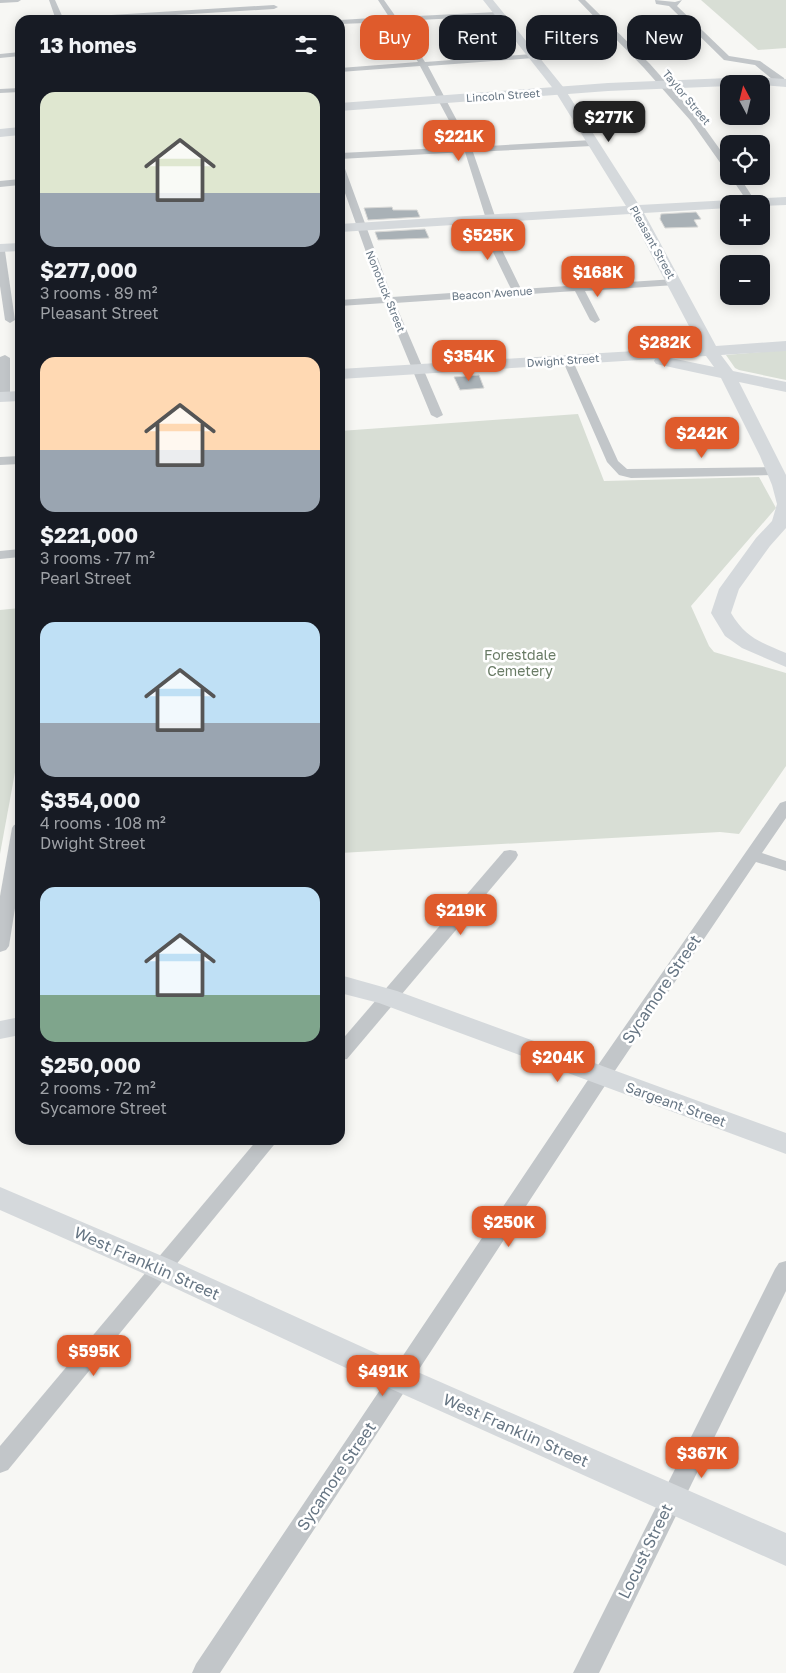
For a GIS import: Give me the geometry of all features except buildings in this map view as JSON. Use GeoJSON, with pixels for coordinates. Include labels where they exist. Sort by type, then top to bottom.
{"type":"FeatureCollection","features":[{"type":"Feature","properties":{"kind":"main road","name":"Pleasant Street"},"geometry":{"type":"LineString","coordinates":[[488,0],[526,48]]}},
{"type":"Feature","properties":{"kind":"main road","name":"Pleasant Street"},"geometry":{"type":"LineString","coordinates":[[536,60],[560,90],[635,210],[710,350],[727,374],[775,471],[786,507],[781,522],[763,542],[729,590],[721,612],[732,632],[749,644],[786,661]]}},
{"type":"Feature","properties":{"kind":"main road","name":"Lincoln Street"},"geometry":{"type":"LineString","coordinates":[[345,107],[662,84],[753,81],[784,82]]}},
{"type":"Feature","properties":{"kind":"main road"},"geometry":{"type":"LineString","coordinates":[[0,133],[15,132]]}},
{"type":"Feature","properties":{"kind":"main road"},"geometry":{"type":"LineString","coordinates":[[770,202],[786,201]]}},
{"type":"Feature","properties":{"kind":"main road"},"geometry":{"type":"LineString","coordinates":[[345,228],[720,205]]}},
{"type":"Feature","properties":{"kind":"main road"},"geometry":{"type":"LineString","coordinates":[[0,250],[15,248]]}},
{"type":"Feature","properties":{"kind":"main road","name":"Dwight Street"},"geometry":{"type":"LineString","coordinates":[[345,374],[786,346]]}},
{"type":"Feature","properties":{"kind":"main road"},"geometry":{"type":"LineString","coordinates":[[618,356],[660,361],[786,387]]}},
{"type":"Feature","properties":{"kind":"main road","name":"Sargeant Street"},"geometry":{"type":"LineString","coordinates":[[345,985],[388,997],[786,1144]]}},
{"type":"Feature","properties":{"kind":"main road"},"geometry":{"type":"LineString","coordinates":[[0,1030],[15,1027]]}},
{"type":"Feature","properties":{"kind":"main road","name":"West Franklin Street"},"geometry":{"type":"LineString","coordinates":[[0,1198],[161,1268],[401,1379],[786,1550]]}},
{"type":"Feature","properties":{"kind":"street"},"geometry":{"type":"LineString","coordinates":[[0,1],[18,0]]}},
{"type":"Feature","properties":{"kind":"street"},"geometry":{"type":"LineString","coordinates":[[52,0],[58,15]]}},
{"type":"Feature","properties":{"kind":"street"},"geometry":{"type":"LineString","coordinates":[[381,0],[391,15]]}},
{"type":"Feature","properties":{"kind":"street","name":"Taylor Street"},"geometry":{"type":"LineString","coordinates":[[582,0],[647,66],[693,118],[720,156]]}},
{"type":"Feature","properties":{"kind":"street"},"geometry":{"type":"LineString","coordinates":[[658,0],[658,3],[674,2],[727,58],[757,62],[784,82]]}},
{"type":"Feature","properties":{"kind":"street"},"geometry":{"type":"LineString","coordinates":[[122,15],[183,10],[274,7]]}},
{"type":"Feature","properties":{"kind":"street"},"geometry":{"type":"LineString","coordinates":[[429,17],[498,14]]}},
{"type":"Feature","properties":{"kind":"street"},"geometry":{"type":"LineString","coordinates":[[345,22],[360,21]]}},
{"type":"Feature","properties":{"kind":"street"},"geometry":{"type":"LineString","coordinates":[[0,56],[15,54]]}},
{"type":"Feature","properties":{"kind":"street"},"geometry":{"type":"LineString","coordinates":[[345,70],[526,57]]}},
{"type":"Feature","properties":{"kind":"street"},"geometry":{"type":"LineString","coordinates":[[420,60],[468,149],[491,219],[498,252],[518,291]]}},
{"type":"Feature","properties":{"kind":"street"},"geometry":{"type":"LineString","coordinates":[[0,91],[15,90]]}},
{"type":"Feature","properties":{"kind":"street"},"geometry":{"type":"LineString","coordinates":[[0,96],[15,95]]}},
{"type":"Feature","properties":{"kind":"street"},"geometry":{"type":"LineString","coordinates":[[345,156],[592,143]]}},
{"type":"Feature","properties":{"kind":"street","name":"Nonotuck Street"},"geometry":{"type":"LineString","coordinates":[[345,181],[388,300],[437,415]]}},
{"type":"Feature","properties":{"kind":"street"},"geometry":{"type":"LineString","coordinates":[[0,184],[15,182]]}},
{"type":"Feature","properties":{"kind":"street"},"geometry":{"type":"LineString","coordinates":[[0,250],[10,320]]}},
{"type":"Feature","properties":{"kind":"street","name":"Beacon Avenue"},"geometry":{"type":"LineString","coordinates":[[345,303],[675,282]]}},
{"type":"Feature","properties":{"kind":"street"},"geometry":{"type":"LineString","coordinates":[[578,288],[595,320]]}},
{"type":"Feature","properties":{"kind":"street"},"geometry":{"type":"LineString","coordinates":[[5,358],[8,396]]}},
{"type":"Feature","properties":{"kind":"street"},"geometry":{"type":"LineString","coordinates":[[567,359],[613,462],[623,472],[631,474],[775,471]]}},
{"type":"Feature","properties":{"kind":"street"},"geometry":{"type":"LineString","coordinates":[[0,461],[15,460]]}},
{"type":"Feature","properties":{"kind":"street"},"geometry":{"type":"LineString","coordinates":[[0,555],[15,554]]}},
{"type":"Feature","properties":{"kind":"street","name":"Sycamore Street"},"geometry":{"type":"LineString","coordinates":[[205,1673],[601,1076],[786,806]]}},
{"type":"Feature","properties":{"kind":"street"},"geometry":{"type":"LineString","coordinates":[[345,1048],[510,855]]}},
{"type":"Feature","properties":{"kind":"street"},"geometry":{"type":"LineString","coordinates":[[753,856],[786,866]]}},
{"type":"Feature","properties":{"kind":"street"},"geometry":{"type":"LineString","coordinates":[[0,946],[15,858]]}},
{"type":"Feature","properties":{"kind":"street"},"geometry":{"type":"LineString","coordinates":[[0,1463],[264,1145]]}},
{"type":"Feature","properties":{"kind":"street","name":"Locust Street"},"geometry":{"type":"LineString","coordinates":[[586,1673],[786,1269]]}},
{"type":"Feature","properties":{"kind":"green space"},"geometry":{"type":"Polygon","coordinates":[[[701,0],[786,0],[786,48],[758,50],[701,0]]]}},
{"type":"Feature","properties":{"kind":"green space"},"geometry":{"type":"Polygon","coordinates":[[[786,350],[786,380],[739,370],[735,368],[726,355],[786,350]]]}},
{"type":"Feature","properties":{"kind":"green space","name":"Forestdale Cemetery"},"geometry":{"type":"Polygon","coordinates":[[[578,414],[604,481],[759,477],[776,508],[691,606],[709,646],[714,652],[786,673],[786,766],[739,834],[720,832],[345,853],[345,431],[578,414]]]}},
{"type":"Feature","properties":{"kind":"green space"},"geometry":{"type":"Polygon","coordinates":[[[15,608],[15,772],[0,854],[0,610],[15,608]]]}}]}
